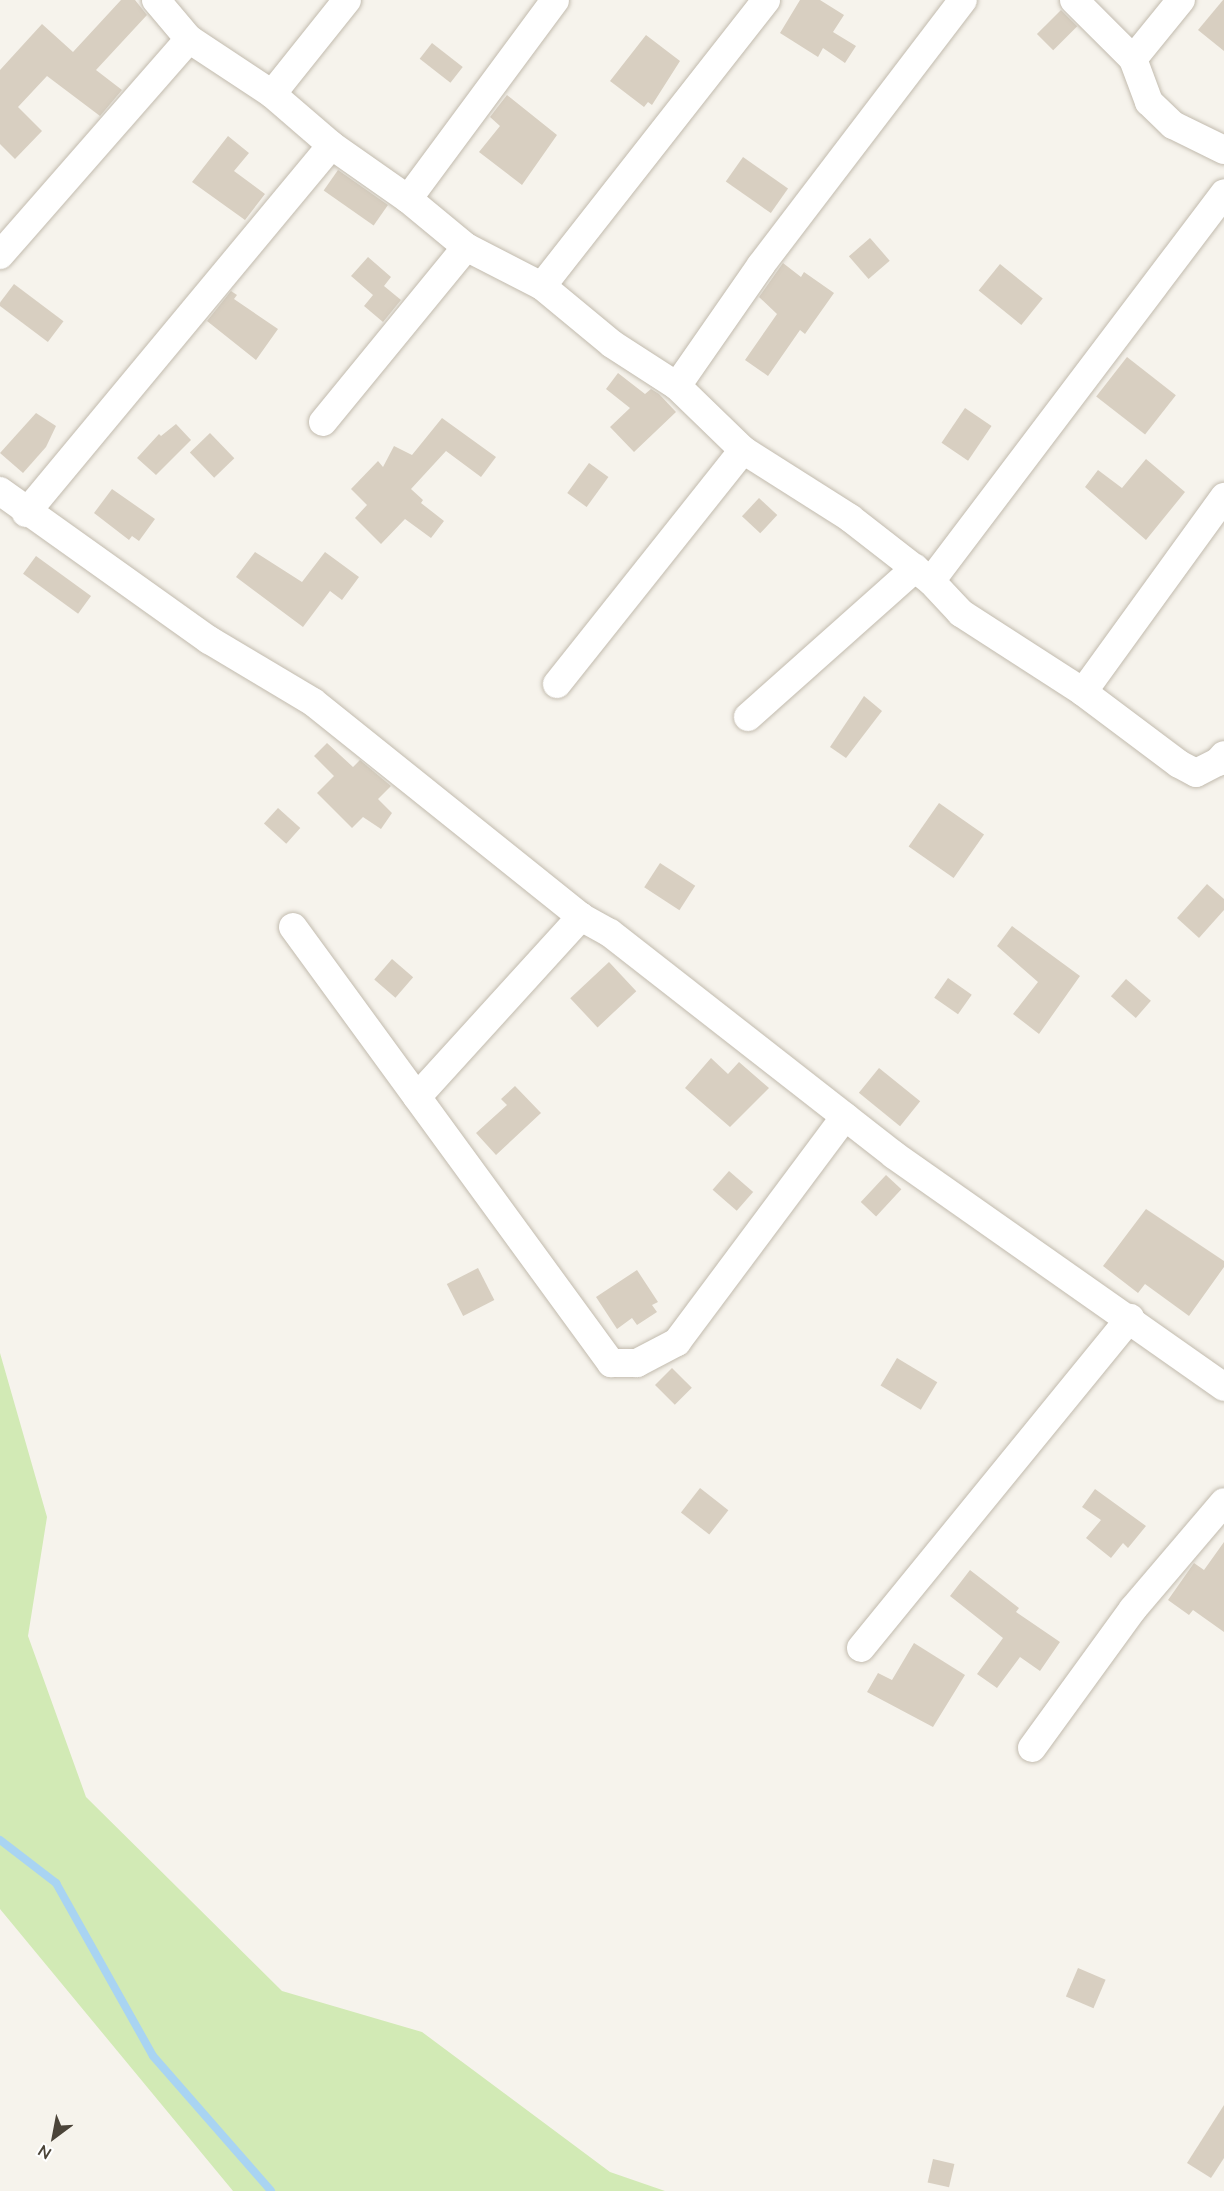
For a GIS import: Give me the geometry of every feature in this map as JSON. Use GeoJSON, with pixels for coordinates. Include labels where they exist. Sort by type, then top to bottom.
{"type":"FeatureCollection","features":[{"type":"Feature","properties":{"kind":"street"},"geometry":{"type":"LineString","coordinates":[[156,0],[189,39],[272,94],[331,145],[408,199],[465,246],[542,285],[612,344],[677,386],[743,450],[850,518],[923,574],[961,613],[1083,692],[1196,772],[1218,762],[1224,755]]}},
{"type":"Feature","properties":{"kind":"street"},"geometry":{"type":"LineString","coordinates":[[272,94],[347,0]]}},
{"type":"Feature","properties":{"kind":"street"},"geometry":{"type":"LineString","coordinates":[[408,199],[555,0]]}},
{"type":"Feature","properties":{"kind":"street"},"geometry":{"type":"LineString","coordinates":[[542,285],[766,0]]}},
{"type":"Feature","properties":{"kind":"street"},"geometry":{"type":"LineString","coordinates":[[677,386],[761,265],[963,0]]}},
{"type":"Feature","properties":{"kind":"street"},"geometry":{"type":"LineString","coordinates":[[1074,0],[1133,59],[1149,102],[1173,125],[1224,150]]}},
{"type":"Feature","properties":{"kind":"street"},"geometry":{"type":"LineString","coordinates":[[1133,59],[1181,0]]}},
{"type":"Feature","properties":{"kind":"street"},"geometry":{"type":"LineString","coordinates":[[0,255],[189,39]]}},
{"type":"Feature","properties":{"kind":"street"},"geometry":{"type":"LineString","coordinates":[[26,513],[331,145]]}},
{"type":"Feature","properties":{"kind":"street"},"geometry":{"type":"LineString","coordinates":[[748,717],[923,574],[1224,193]]}},
{"type":"Feature","properties":{"kind":"street"},"geometry":{"type":"LineString","coordinates":[[323,422],[465,246]]}},
{"type":"Feature","properties":{"kind":"street"},"geometry":{"type":"LineString","coordinates":[[557,684],[743,450]]}},
{"type":"Feature","properties":{"kind":"street"},"geometry":{"type":"LineString","coordinates":[[0,491],[26,513],[209,640],[313,702],[581,917],[610,933],[894,1155],[1130,1318],[1224,1387]]}},
{"type":"Feature","properties":{"kind":"street"},"geometry":{"type":"LineString","coordinates":[[1083,692],[1224,497]]}},
{"type":"Feature","properties":{"kind":"street"},"geometry":{"type":"LineString","coordinates":[[417,1097],[581,917]]}},
{"type":"Feature","properties":{"kind":"street"},"geometry":{"type":"LineString","coordinates":[[293,927],[611,1364],[637,1363],[677,1342],[845,1117]]}},
{"type":"Feature","properties":{"kind":"street"},"geometry":{"type":"LineString","coordinates":[[861,1648],[1130,1318]]}},
{"type":"Feature","properties":{"kind":"street"},"geometry":{"type":"LineString","coordinates":[[1032,1748],[1133,1609],[1224,1502]]}},
{"type":"Feature","properties":{"kind":"green space"},"geometry":{"type":"Polygon","coordinates":[[[0,1353],[47,1517],[28,1636],[86,1797],[282,1991],[422,2032],[610,2172],[665,2191],[233,2191],[0,1909],[0,1353]]]}},
{"type":"Feature","properties":{"kind":"building"},"geometry":{"type":"Polygon","coordinates":[[[121,0],[135,0],[147,15],[96,70],[122,90],[100,116],[47,76],[18,107],[42,131],[15,159],[0,144],[0,70],[42,24],[73,52],[121,0]]]}},
{"type":"Feature","properties":{"kind":"building"},"geometry":{"type":"Polygon","coordinates":[[[800,0],[820,0],[844,15],[833,32],[856,46],[845,63],[823,48],[818,57],[780,33],[800,0]]]}},
{"type":"Feature","properties":{"kind":"building"},"geometry":{"type":"Polygon","coordinates":[[[1224,0],[1224,51],[1198,30],[1224,0]]]}},
{"type":"Feature","properties":{"kind":"building"},"geometry":{"type":"Polygon","coordinates":[[[1061,10],[1077,26],[1053,50],[1037,34],[1061,10]]]}},
{"type":"Feature","properties":{"kind":"building"},"geometry":{"type":"Polygon","coordinates":[[[646,35],[680,61],[652,105],[648,102],[644,107],[610,81],[646,35]]]}},
{"type":"Feature","properties":{"kind":"building"},"geometry":{"type":"Polygon","coordinates":[[[432,43],[463,67],[450,83],[420,59],[432,43]]]}},
{"type":"Feature","properties":{"kind":"building"},"geometry":{"type":"Polygon","coordinates":[[[507,95],[557,135],[522,185],[479,152],[500,126],[490,117],[507,95]]]}},
{"type":"Feature","properties":{"kind":"building"},"geometry":{"type":"Polygon","coordinates":[[[228,136],[249,153],[234,171],[265,194],[245,220],[192,182],[228,136]]]}},
{"type":"Feature","properties":{"kind":"building"},"geometry":{"type":"Polygon","coordinates":[[[743,157],[788,189],[771,213],[726,182],[743,157]]]}},
{"type":"Feature","properties":{"kind":"building"},"geometry":{"type":"Polygon","coordinates":[[[338,170],[388,205],[374,225],[324,190],[338,170]]]}},
{"type":"Feature","properties":{"kind":"building"},"geometry":{"type":"Polygon","coordinates":[[[870,238],[890,261],[869,279],[849,256],[870,238]]]}},
{"type":"Feature","properties":{"kind":"building"},"geometry":{"type":"Polygon","coordinates":[[[368,257],[391,277],[384,286],[401,300],[383,322],[364,306],[373,295],[351,276],[368,257]]]}},
{"type":"Feature","properties":{"kind":"building"},"geometry":{"type":"Polygon","coordinates":[[[783,263],[801,277],[804,272],[834,293],[805,334],[800,330],[768,376],[745,360],[777,314],[759,297],[783,263]]]}},
{"type":"Feature","properties":{"kind":"building"},"geometry":{"type":"Polygon","coordinates":[[[1000,264],[1043,299],[1021,325],[979,290],[1000,264]]]}},
{"type":"Feature","properties":{"kind":"building"},"geometry":{"type":"Polygon","coordinates":[[[14,284],[64,321],[48,342],[0,306],[0,303],[14,284]]]}},
{"type":"Feature","properties":{"kind":"building"},"geometry":{"type":"Polygon","coordinates":[[[231,291],[237,295],[234,299],[278,329],[256,360],[207,321],[231,291]]]}},
{"type":"Feature","properties":{"kind":"building"},"geometry":{"type":"Polygon","coordinates":[[[1127,357],[1176,395],[1145,435],[1096,396],[1127,357]]]}},
{"type":"Feature","properties":{"kind":"building"},"geometry":{"type":"Polygon","coordinates":[[[618,373],[645,394],[651,389],[659,394],[676,412],[634,452],[610,427],[630,408],[606,389],[618,373]]]}},
{"type":"Feature","properties":{"kind":"building"},"geometry":{"type":"Polygon","coordinates":[[[965,408],[992,426],[968,461],[942,443],[965,408]]]}},
{"type":"Feature","properties":{"kind":"building"},"geometry":{"type":"Polygon","coordinates":[[[36,413],[56,426],[46,447],[23,473],[0,453],[36,413]]]}},
{"type":"Feature","properties":{"kind":"building"},"geometry":{"type":"Polygon","coordinates":[[[442,418],[496,457],[481,477],[446,451],[411,489],[423,500],[421,503],[444,521],[431,538],[405,519],[381,544],[355,518],[367,505],[351,489],[378,461],[383,467],[394,446],[412,455],[442,418]]]}},
{"type":"Feature","properties":{"kind":"building"},"geometry":{"type":"Polygon","coordinates":[[[176,424],[191,440],[156,475],[137,458],[159,434],[161,436],[176,424]]]}},
{"type":"Feature","properties":{"kind":"building"},"geometry":{"type":"Polygon","coordinates":[[[210,433],[234,458],[214,478],[190,452],[210,433]]]}},
{"type":"Feature","properties":{"kind":"building"},"geometry":{"type":"Polygon","coordinates":[[[1146,459],[1185,492],[1146,540],[1085,487],[1098,470],[1122,488],[1146,459]]]}},
{"type":"Feature","properties":{"kind":"building"},"geometry":{"type":"Polygon","coordinates":[[[589,463],[608,477],[587,507],[567,493],[589,463]]]}},
{"type":"Feature","properties":{"kind":"building"},"geometry":{"type":"Polygon","coordinates":[[[112,489],[155,519],[139,541],[132,536],[129,540],[94,513],[112,489]]]}},
{"type":"Feature","properties":{"kind":"building"},"geometry":{"type":"Polygon","coordinates":[[[759,498],[777,515],[760,533],[742,516],[759,498]]]}},
{"type":"Feature","properties":{"kind":"building"},"geometry":{"type":"Polygon","coordinates":[[[255,552],[302,582],[325,552],[359,577],[342,600],[330,591],[303,627],[236,577],[255,552]]]}},
{"type":"Feature","properties":{"kind":"building"},"geometry":{"type":"Polygon","coordinates":[[[36,556],[91,596],[78,614],[23,574],[36,556]]]}},
{"type":"Feature","properties":{"kind":"building"},"geometry":{"type":"Polygon","coordinates":[[[864,696],[882,711],[846,758],[830,747],[864,696]]]}},
{"type":"Feature","properties":{"kind":"building"},"geometry":{"type":"Polygon","coordinates":[[[327,743],[353,767],[360,760],[391,786],[378,799],[392,813],[381,829],[363,817],[352,828],[317,793],[334,776],[314,756],[327,743]]]}},
{"type":"Feature","properties":{"kind":"building"},"geometry":{"type":"Polygon","coordinates":[[[939,803],[984,835],[954,878],[909,846],[939,803]]]}},
{"type":"Feature","properties":{"kind":"building"},"geometry":{"type":"Polygon","coordinates":[[[278,808],[300,828],[286,844],[264,824],[278,808]]]}},
{"type":"Feature","properties":{"kind":"building"},"geometry":{"type":"Polygon","coordinates":[[[660,863],[695,886],[679,910],[644,887],[660,863]]]}},
{"type":"Feature","properties":{"kind":"building"},"geometry":{"type":"Polygon","coordinates":[[[1207,884],[1224,899],[1224,910],[1199,938],[1177,918],[1207,884]]]}},
{"type":"Feature","properties":{"kind":"building"},"geometry":{"type":"Polygon","coordinates":[[[1012,926],[1080,976],[1039,1034],[1013,1014],[1038,982],[997,946],[1012,926]]]}},
{"type":"Feature","properties":{"kind":"building"},"geometry":{"type":"Polygon","coordinates":[[[392,959],[413,977],[395,998],[374,979],[392,959]]]}},
{"type":"Feature","properties":{"kind":"building"},"geometry":{"type":"Polygon","coordinates":[[[609,962],[636,991],[598,1027],[570,998],[609,962]]]}},
{"type":"Feature","properties":{"kind":"building"},"geometry":{"type":"Polygon","coordinates":[[[948,978],[972,995],[958,1014],[934,998],[948,978]]]}},
{"type":"Feature","properties":{"kind":"building"},"geometry":{"type":"Polygon","coordinates":[[[1126,979],[1151,1001],[1136,1018],[1111,996],[1126,979]]]}},
{"type":"Feature","properties":{"kind":"building"},"geometry":{"type":"Polygon","coordinates":[[[711,1058],[728,1074],[739,1062],[769,1088],[730,1127],[685,1088],[711,1058]]]}},
{"type":"Feature","properties":{"kind":"building"},"geometry":{"type":"Polygon","coordinates":[[[879,1068],[920,1101],[900,1126],[859,1093],[879,1068]]]}},
{"type":"Feature","properties":{"kind":"building"},"geometry":{"type":"Polygon","coordinates":[[[515,1086],[541,1113],[496,1155],[476,1133],[507,1105],[501,1099],[515,1086]]]}},
{"type":"Feature","properties":{"kind":"building"},"geometry":{"type":"Polygon","coordinates":[[[729,1171],[753,1192],[737,1211],[713,1190],[729,1171]]]}},
{"type":"Feature","properties":{"kind":"building"},"geometry":{"type":"Polygon","coordinates":[[[886,1175],[901,1189],[876,1216],[861,1202],[886,1175]]]}},
{"type":"Feature","properties":{"kind":"building"},"geometry":{"type":"Polygon","coordinates":[[[1146,1209],[1224,1261],[1224,1267],[1189,1316],[1145,1284],[1138,1293],[1103,1266],[1146,1209]]]}},
{"type":"Feature","properties":{"kind":"building"},"geometry":{"type":"Polygon","coordinates":[[[478,1268],[494,1300],[463,1316],[447,1284],[478,1268]]]}},
{"type":"Feature","properties":{"kind":"building"},"geometry":{"type":"Polygon","coordinates":[[[637,1270],[658,1302],[652,1305],[657,1312],[637,1325],[632,1318],[617,1329],[596,1297],[637,1270]]]}},
{"type":"Feature","properties":{"kind":"building"},"geometry":{"type":"Polygon","coordinates":[[[897,1358],[937,1382],[921,1410],[881,1385],[897,1358]]]}},
{"type":"Feature","properties":{"kind":"building"},"geometry":{"type":"Polygon","coordinates":[[[672,1368],[692,1388],[675,1405],[655,1385],[672,1368]]]}},
{"type":"Feature","properties":{"kind":"building"},"geometry":{"type":"Polygon","coordinates":[[[700,1488],[728,1510],[709,1535],[681,1512],[700,1488]]]}},
{"type":"Feature","properties":{"kind":"building"},"geometry":{"type":"Polygon","coordinates":[[[1095,1489],[1146,1526],[1128,1548],[1123,1543],[1111,1558],[1086,1538],[1101,1520],[1082,1507],[1095,1489]]]}},
{"type":"Feature","properties":{"kind":"building"},"geometry":{"type":"Polygon","coordinates":[[[1224,1542],[1224,1632],[1193,1610],[1189,1615],[1168,1600],[1194,1563],[1204,1570],[1224,1542]]]}},
{"type":"Feature","properties":{"kind":"building"},"geometry":{"type":"Polygon","coordinates":[[[970,1570],[1019,1608],[1016,1612],[1060,1642],[1040,1671],[1020,1657],[997,1688],[977,1674],[1003,1638],[950,1596],[970,1570]]]}},
{"type":"Feature","properties":{"kind":"building"},"geometry":{"type":"Polygon","coordinates":[[[914,1643],[965,1675],[933,1727],[867,1692],[878,1673],[892,1680],[914,1643]]]}},
{"type":"Feature","properties":{"kind":"building"},"geometry":{"type":"Polygon","coordinates":[[[1078,1968],[1106,1980],[1094,2008],[1066,1997],[1078,1968]]]}},
{"type":"Feature","properties":{"kind":"building"},"geometry":{"type":"Polygon","coordinates":[[[1224,2105],[1224,2158],[1211,2178],[1187,2163],[1224,2105]]]}},
{"type":"Feature","properties":{"kind":"building"},"geometry":{"type":"Polygon","coordinates":[[[933,2159],[954,2164],[949,2187],[928,2182],[933,2159]]]}},
{"type":"Feature","properties":{"kind":"waterway"},"geometry":{"type":"LineString","coordinates":[[0,1840],[56,1883],[153,2056],[271,2191]]}}]}
